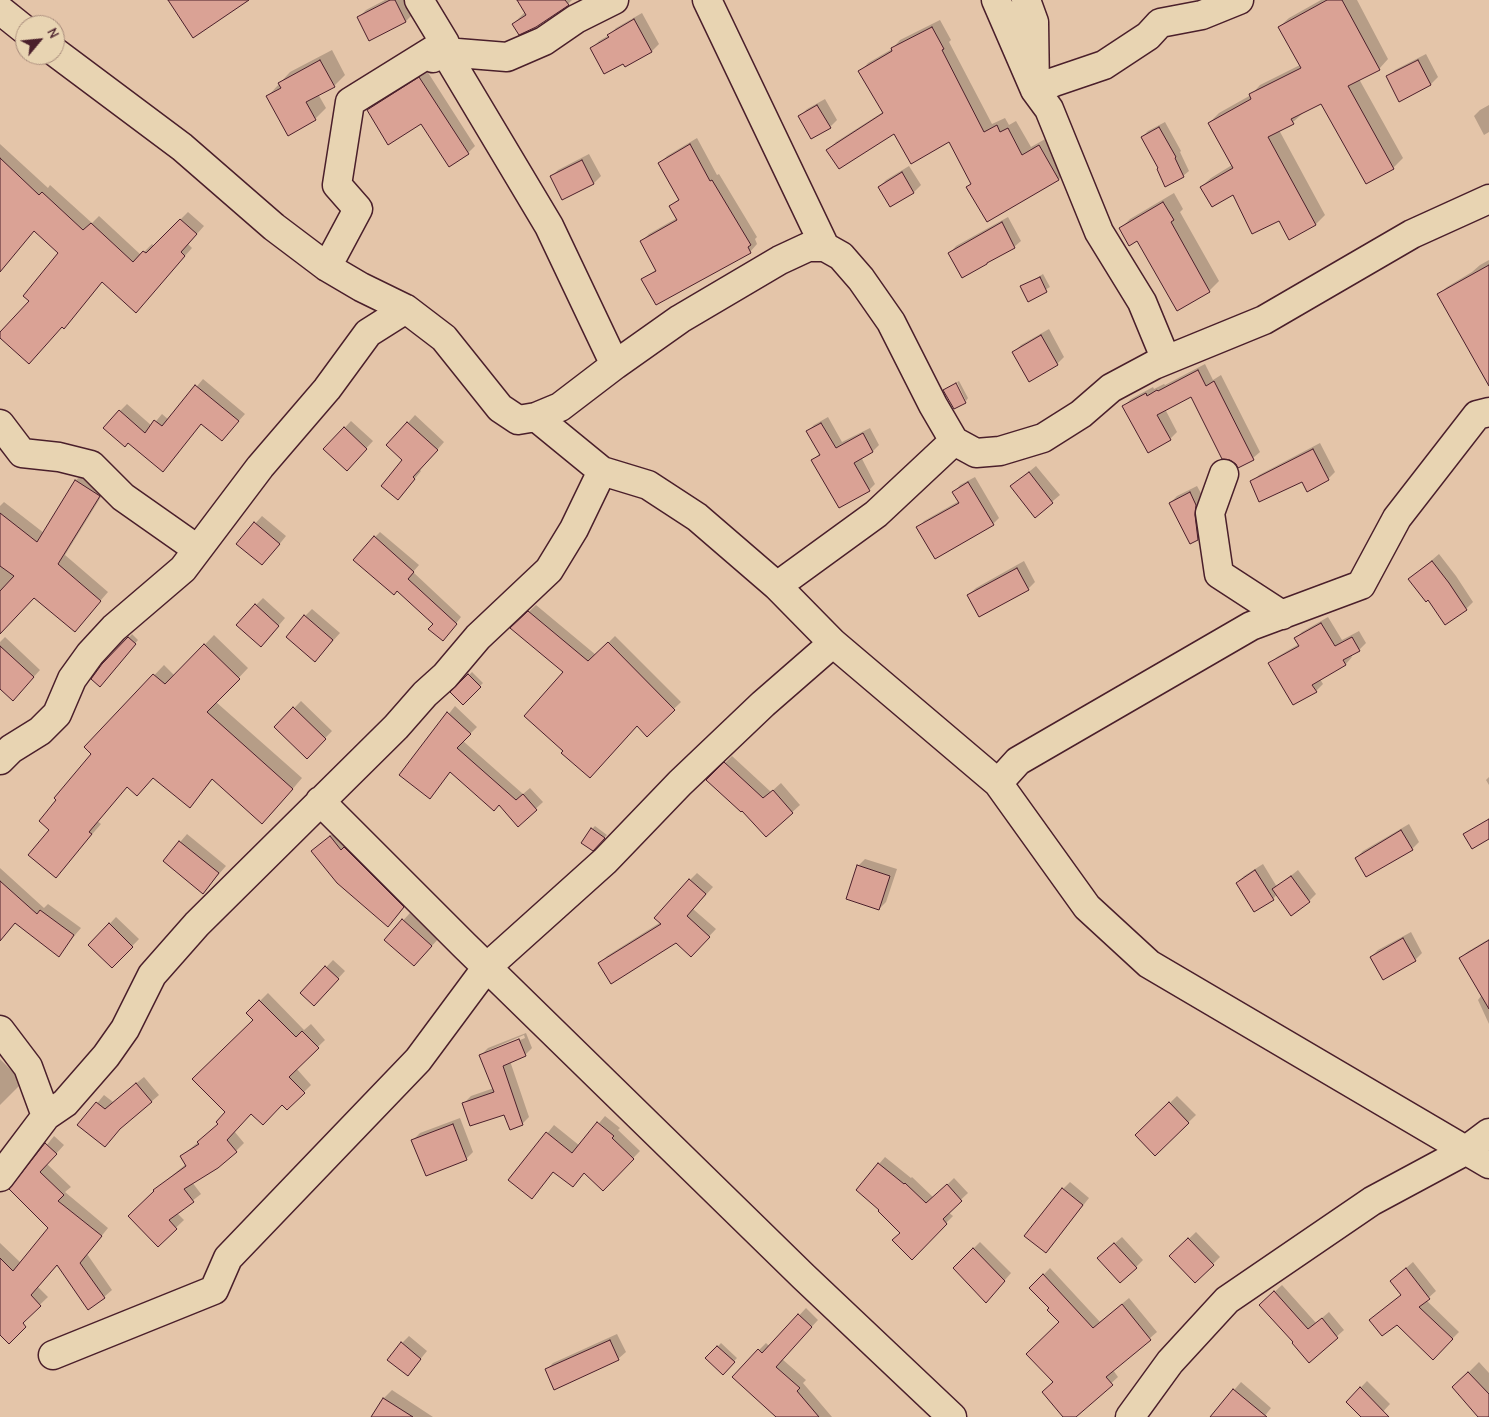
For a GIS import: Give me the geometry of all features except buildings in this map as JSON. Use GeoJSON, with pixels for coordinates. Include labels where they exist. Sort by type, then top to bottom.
{"type":"FeatureCollection","features":[{"type":"Feature","properties":{"kind":"street"},"geometry":{"type":"LineString","coordinates":[[327,267],[358,209],[337,185],[350,102],[445,43],[419,0]]}},
{"type":"Feature","properties":{"kind":"street"},"geometry":{"type":"LineString","coordinates":[[350,102],[445,52],[507,57],[544,41],[576,19],[614,0]]}},
{"type":"Feature","properties":{"kind":"street"},"geometry":{"type":"LineString","coordinates":[[707,0],[825,247]]}},
{"type":"Feature","properties":{"kind":"street"},"geometry":{"type":"LineString","coordinates":[[996,0],[1035,90],[1049,109],[1099,232],[1142,302],[1166,360]]}},
{"type":"Feature","properties":{"kind":"street"},"geometry":{"type":"LineString","coordinates":[[1026,0],[1034,22],[1035,90]]}},
{"type":"Feature","properties":{"kind":"street"},"geometry":{"type":"LineString","coordinates":[[1035,90],[1104,65],[1148,36],[1160,23],[1202,15],[1239,0]]}},
{"type":"Feature","properties":{"kind":"street"},"geometry":{"type":"LineString","coordinates":[[0,10],[15,22]]}},
{"type":"Feature","properties":{"kind":"street"},"geometry":{"type":"LineString","coordinates":[[445,52],[549,226],[614,365]]}},
{"type":"Feature","properties":{"kind":"street"},"geometry":{"type":"LineString","coordinates":[[65,59],[182,147],[274,227],[327,267],[361,287],[406,309],[444,338],[500,408],[518,420],[536,417],[560,407],[614,365],[680,319],[780,260],[808,247],[825,247],[841,256],[861,279],[891,322],[954,442],[976,454],[1000,451],[1042,438],[1081,414],[1111,388],[1166,360],[1264,320],[1412,234],[1489,198]]}},
{"type":"Feature","properties":{"kind":"street"},"geometry":{"type":"LineString","coordinates":[[361,287],[368,333]]}},
{"type":"Feature","properties":{"kind":"street"},"geometry":{"type":"LineString","coordinates":[[4,752],[40,732],[57,714],[72,679],[90,654],[114,628],[183,569],[260,467],[327,389],[368,333],[406,309]]}},
{"type":"Feature","properties":{"kind":"street"},"geometry":{"type":"LineString","coordinates":[[998,783],[1018,762],[1251,626],[1361,585],[1397,518],[1477,415],[1489,412]]}},
{"type":"Feature","properties":{"kind":"street"},"geometry":{"type":"LineString","coordinates":[[536,417],[602,471],[648,485],[698,517],[777,586],[833,643],[998,783],[1087,907],[1149,964],[1489,1164]]}},
{"type":"Feature","properties":{"kind":"street"},"geometry":{"type":"LineString","coordinates":[[0,424],[22,453],[58,457],[91,465],[123,497],[197,549]]}},
{"type":"Feature","properties":{"kind":"street"},"geometry":{"type":"LineString","coordinates":[[777,586],[876,514],[954,442]]}},
{"type":"Feature","properties":{"kind":"street"},"geometry":{"type":"LineString","coordinates":[[0,1177],[46,1116],[65,1103],[106,1056],[125,1029],[152,975],[197,924],[396,727],[424,694],[445,676],[478,637],[549,570],[574,529],[602,471]]}},
{"type":"Feature","properties":{"kind":"street"},"geometry":{"type":"LineString","coordinates":[[1224,474],[1210,513],[1219,574],[1282,615]]}},
{"type":"Feature","properties":{"kind":"street"},"geometry":{"type":"LineString","coordinates":[[53,1355],[214,1290],[228,1258],[418,1060],[487,967],[606,861],[680,783],[763,704],[833,643]]}},
{"type":"Feature","properties":{"kind":"street"},"geometry":{"type":"LineString","coordinates":[[320,801],[804,1277],[952,1417]]}},
{"type":"Feature","properties":{"kind":"street"},"geometry":{"type":"LineString","coordinates":[[0,1030],[28,1067],[46,1116]]}},
{"type":"Feature","properties":{"kind":"street"},"geometry":{"type":"LineString","coordinates":[[1130,1417],[1170,1362],[1227,1300],[1372,1201],[1466,1151],[1489,1132]]}}]}
